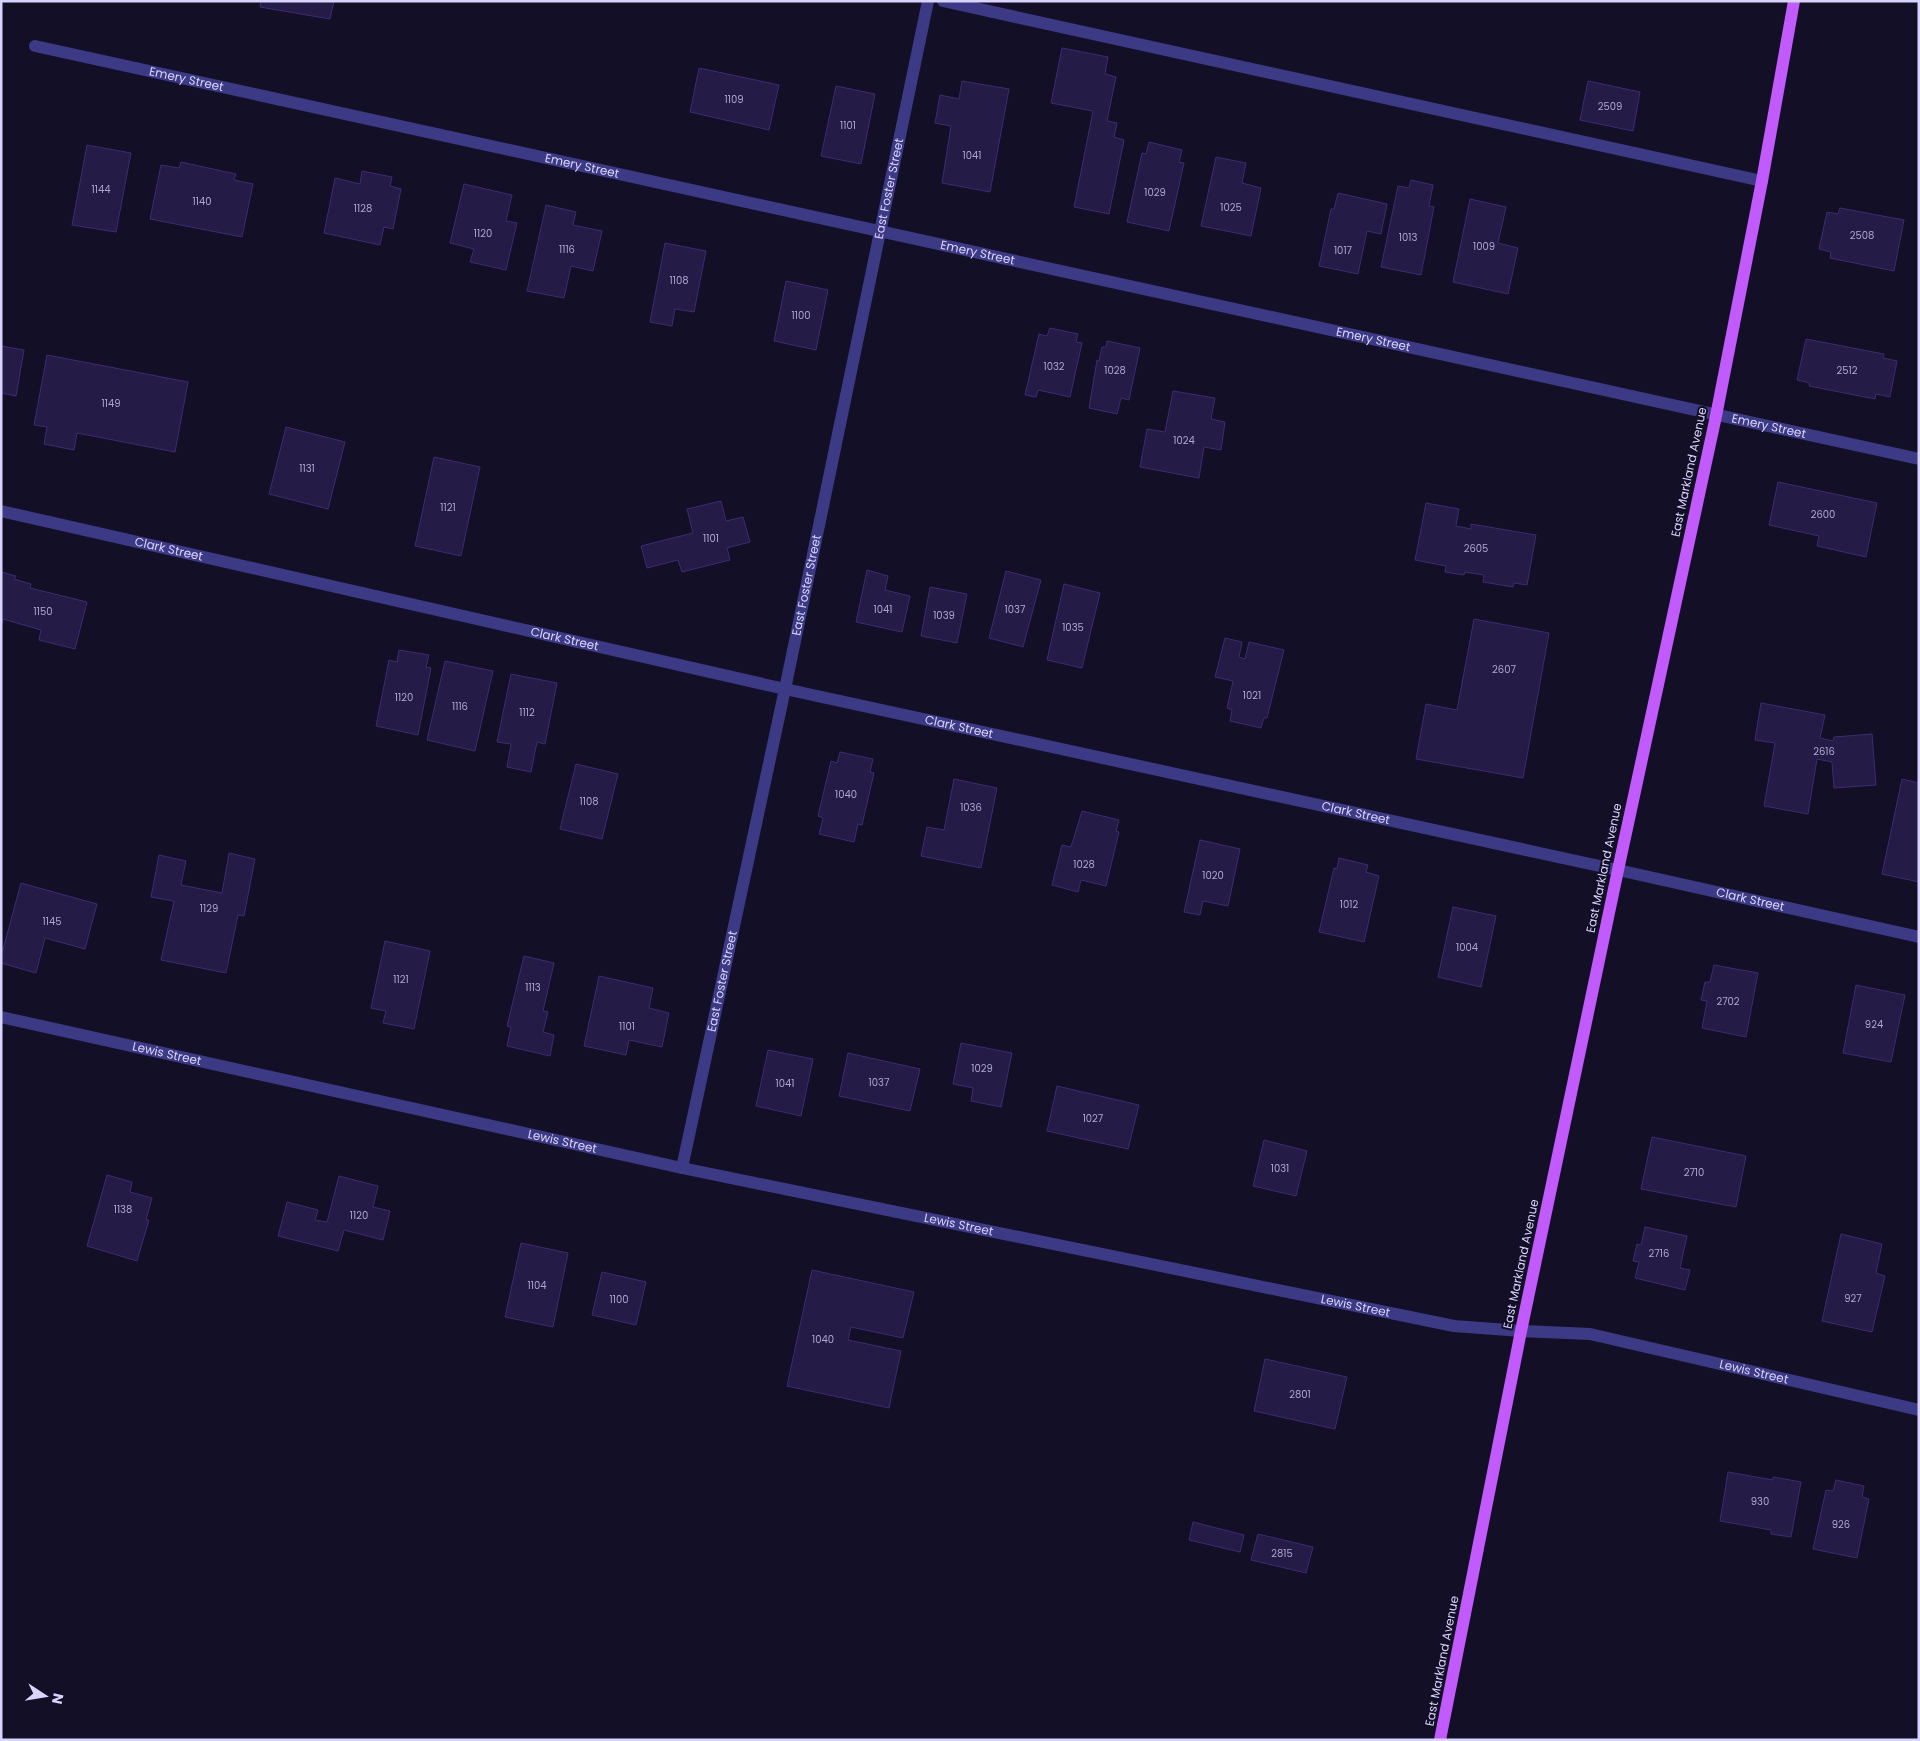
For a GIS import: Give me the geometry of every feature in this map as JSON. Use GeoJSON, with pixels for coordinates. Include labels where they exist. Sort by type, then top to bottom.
{"type":"FeatureCollection","features":[{"type":"Feature","properties":{"kind":"main road","name":"East Markland Avenue"},"geometry":{"type":"LineString","coordinates":[[1440,1740],[1618,870],[1716,416],[1762,181],[1794,1]]}},
{"type":"Feature","properties":{"kind":"street","name":"East Foster Street"},"geometry":{"type":"LineString","coordinates":[[682,1168],[786,689],[928,1]]}},
{"type":"Feature","properties":{"kind":"street"},"geometry":{"type":"LineString","coordinates":[[943,1],[1762,181]]}},
{"type":"Feature","properties":{"kind":"street","name":"Emery Street"},"geometry":{"type":"LineString","coordinates":[[35,46],[881,233],[1919,459]]}},
{"type":"Feature","properties":{"kind":"street","name":"Clark Street"},"geometry":{"type":"LineString","coordinates":[[1,511],[786,689],[1919,937]]}},
{"type":"Feature","properties":{"kind":"street","name":"Lewis Street"},"geometry":{"type":"LineString","coordinates":[[1,1017],[682,1168],[1454,1326],[1522,1332],[1590,1334],[1919,1410]]}},
{"type":"Feature","properties":{"kind":"building"},"geometry":{"type":"Polygon","coordinates":[[[261,1],[334,1],[330,19],[260,7],[261,1]]]}},
{"type":"Feature","properties":{"kind":"building"},"geometry":{"type":"Polygon","coordinates":[[[1062,48],[1108,57],[1105,74],[1116,77],[1107,121],[1117,123],[1114,137],[1124,140],[1109,214],[1074,207],[1093,111],[1051,103],[1062,48]]]}},
{"type":"Feature","properties":{"kind":"building"},"geometry":{"type":"Polygon","coordinates":[[[699,68],[779,85],[769,130],[690,112],[699,68]]]}},
{"type":"Feature","properties":{"kind":"building"},"geometry":{"type":"Polygon","coordinates":[[[962,81],[1009,89],[990,192],[942,183],[951,126],[935,123],[940,95],[959,99],[962,81]]]}},
{"type":"Feature","properties":{"kind":"building"},"geometry":{"type":"Polygon","coordinates":[[[1588,81],[1640,92],[1633,131],[1580,120],[1588,81]]]}},
{"type":"Feature","properties":{"kind":"building"},"geometry":{"type":"Polygon","coordinates":[[[836,86],[875,94],[861,164],[821,156],[836,86]]]}},
{"type":"Feature","properties":{"kind":"building"},"geometry":{"type":"Polygon","coordinates":[[[1149,142],[1182,150],[1179,162],[1184,163],[1169,231],[1127,222],[1142,153],[1146,154],[1149,142]]]}},
{"type":"Feature","properties":{"kind":"building"},"geometry":{"type":"Polygon","coordinates":[[[87,145],[131,153],[116,232],[72,225],[87,145]]]}},
{"type":"Feature","properties":{"kind":"building"},"geometry":{"type":"Polygon","coordinates":[[[1216,157],[1246,163],[1242,183],[1261,188],[1251,236],[1201,226],[1216,157]]]}},
{"type":"Feature","properties":{"kind":"building"},"geometry":{"type":"Polygon","coordinates":[[[181,162],[236,174],[234,180],[253,184],[242,237],[150,219],[161,165],[179,168],[181,162]]]}},
{"type":"Feature","properties":{"kind":"building"},"geometry":{"type":"Polygon","coordinates":[[[362,171],[392,177],[390,186],[401,189],[393,229],[384,227],[380,245],[324,233],[335,178],[360,184],[362,171]]]}},
{"type":"Feature","properties":{"kind":"building"},"geometry":{"type":"Polygon","coordinates":[[[1411,180],[1433,185],[1429,206],[1434,207],[1421,275],[1381,267],[1398,186],[1409,188],[1411,180]]]}},
{"type":"Feature","properties":{"kind":"building"},"geometry":{"type":"Polygon","coordinates":[[[464,184],[512,195],[506,221],[517,223],[506,270],[470,262],[474,249],[450,243],[464,184]]]}},
{"type":"Feature","properties":{"kind":"building"},"geometry":{"type":"Polygon","coordinates":[[[1338,193],[1387,204],[1381,234],[1367,231],[1358,274],[1319,266],[1331,209],[1334,209],[1338,193]]]}},
{"type":"Feature","properties":{"kind":"building"},"geometry":{"type":"Polygon","coordinates":[[[1470,199],[1506,207],[1498,243],[1518,248],[1508,294],[1453,282],[1470,199]]]}},
{"type":"Feature","properties":{"kind":"building"},"geometry":{"type":"Polygon","coordinates":[[[546,205],[576,212],[573,225],[602,231],[593,271],[571,266],[564,298],[527,291],[546,205]]]}},
{"type":"Feature","properties":{"kind":"building"},"geometry":{"type":"Polygon","coordinates":[[[1840,208],[1904,220],[1894,271],[1830,258],[1831,252],[1819,249],[1827,212],[1838,214],[1840,208]]]}},
{"type":"Feature","properties":{"kind":"building"},"geometry":{"type":"Polygon","coordinates":[[[665,243],[706,251],[694,312],[675,309],[672,326],[650,322],[665,243]]]}},
{"type":"Feature","properties":{"kind":"building"},"geometry":{"type":"Polygon","coordinates":[[[786,281],[828,290],[816,350],[774,341],[786,281]]]}},
{"type":"Feature","properties":{"kind":"building"},"geometry":{"type":"Polygon","coordinates":[[[1050,328],[1078,334],[1076,342],[1082,343],[1070,397],[1038,390],[1036,397],[1025,395],[1039,334],[1047,336],[1050,328]]]}},
{"type":"Feature","properties":{"kind":"building"},"geometry":{"type":"Polygon","coordinates":[[[1806,339],[1884,354],[1883,358],[1897,361],[1890,397],[1876,394],[1875,399],[1809,386],[1810,383],[1797,380],[1806,339]]]}},
{"type":"Feature","properties":{"kind":"building"},"geometry":{"type":"Polygon","coordinates":[[[1107,341],[1140,348],[1129,400],[1121,398],[1117,414],[1089,408],[1097,360],[1099,361],[1102,347],[1106,347],[1107,341]]]}},
{"type":"Feature","properties":{"kind":"building"},"geometry":{"type":"Polygon","coordinates":[[[1,346],[24,350],[16,396],[1,393],[1,346]]]}},
{"type":"Feature","properties":{"kind":"building"},"geometry":{"type":"Polygon","coordinates":[[[47,355],[188,382],[175,452],[77,433],[74,450],[44,444],[47,427],[34,425],[47,355]]]}},
{"type":"Feature","properties":{"kind":"building"},"geometry":{"type":"Polygon","coordinates":[[[1173,391],[1215,398],[1211,419],[1225,422],[1221,450],[1204,447],[1199,478],[1140,467],[1147,429],[1165,432],[1173,391]]]}},
{"type":"Feature","properties":{"kind":"building"},"geometry":{"type":"Polygon","coordinates":[[[286,427],[345,442],[328,509],[269,494],[286,427]]]}},
{"type":"Feature","properties":{"kind":"building"},"geometry":{"type":"Polygon","coordinates":[[[434,457],[480,467],[461,556],[415,546],[434,457]]]}},
{"type":"Feature","properties":{"kind":"building"},"geometry":{"type":"Polygon","coordinates":[[[1778,482],[1877,503],[1866,557],[1817,546],[1819,536],[1769,525],[1778,482]]]}},
{"type":"Feature","properties":{"kind":"building"},"geometry":{"type":"Polygon","coordinates":[[[721,501],[726,521],[743,517],[750,542],[727,548],[730,560],[682,572],[678,560],[647,568],[641,546],[693,533],[687,509],[721,501]]]}},
{"type":"Feature","properties":{"kind":"building"},"geometry":{"type":"Polygon","coordinates":[[[1426,503],[1459,509],[1456,526],[1471,529],[1471,524],[1536,535],[1527,585],[1514,583],[1513,587],[1483,582],[1484,575],[1465,572],[1464,575],[1445,572],[1446,566],[1415,560],[1426,503]]]}},
{"type":"Feature","properties":{"kind":"building"},"geometry":{"type":"Polygon","coordinates":[[[867,570],[888,576],[885,590],[910,596],[902,632],[856,622],[867,570]]]}},
{"type":"Feature","properties":{"kind":"building"},"geometry":{"type":"Polygon","coordinates":[[[1006,571],[1041,580],[1023,647],[989,638],[1006,571]]]}},
{"type":"Feature","properties":{"kind":"building"},"geometry":{"type":"Polygon","coordinates":[[[1,572],[16,576],[14,579],[31,584],[30,588],[87,602],[75,649],[39,640],[41,630],[3,619],[1,626],[1,572]]]}},
{"type":"Feature","properties":{"kind":"building"},"geometry":{"type":"Polygon","coordinates":[[[1064,584],[1100,593],[1082,668],[1047,660],[1064,584]]]}},
{"type":"Feature","properties":{"kind":"building"},"geometry":{"type":"Polygon","coordinates":[[[930,587],[967,594],[957,643],[921,636],[930,587]]]}},
{"type":"Feature","properties":{"kind":"building"},"geometry":{"type":"Polygon","coordinates":[[[1474,619],[1549,633],[1523,778],[1416,759],[1426,704],[1457,710],[1474,619]]]}},
{"type":"Feature","properties":{"kind":"building"},"geometry":{"type":"Polygon","coordinates":[[[1225,638],[1242,642],[1239,657],[1245,659],[1249,642],[1284,650],[1267,718],[1264,718],[1261,728],[1230,721],[1232,710],[1227,708],[1233,681],[1215,677],[1225,638]]]}},
{"type":"Feature","properties":{"kind":"building"},"geometry":{"type":"Polygon","coordinates":[[[399,650],[429,655],[426,667],[431,668],[418,735],[376,726],[389,660],[397,662],[399,650]]]}},
{"type":"Feature","properties":{"kind":"building"},"geometry":{"type":"Polygon","coordinates":[[[445,661],[493,671],[475,751],[427,740],[445,661]]]}},
{"type":"Feature","properties":{"kind":"building"},"geometry":{"type":"Polygon","coordinates":[[[511,674],[557,683],[545,744],[537,742],[531,772],[507,767],[511,744],[497,742],[511,674]]]}},
{"type":"Feature","properties":{"kind":"building"},"geometry":{"type":"Polygon","coordinates":[[[1761,703],[1825,715],[1820,738],[1833,741],[1834,737],[1872,734],[1876,785],[1834,788],[1832,762],[1817,759],[1808,814],[1764,806],[1775,743],[1755,740],[1761,703]]]}},
{"type":"Feature","properties":{"kind":"building"},"geometry":{"type":"Polygon","coordinates":[[[840,752],[873,759],[870,772],[874,773],[862,825],[858,824],[854,842],[819,834],[823,818],[818,816],[831,761],[837,763],[840,752]]]}},
{"type":"Feature","properties":{"kind":"building"},"geometry":{"type":"Polygon","coordinates":[[[576,764],[618,774],[602,839],[560,829],[576,764]]]}},
{"type":"Feature","properties":{"kind":"building"},"geometry":{"type":"Polygon","coordinates":[[[954,779],[997,788],[981,868],[921,856],[927,827],[944,830],[954,779]]]}},
{"type":"Feature","properties":{"kind":"building"},"geometry":{"type":"Polygon","coordinates":[[[1902,779],[1919,783],[1919,882],[1882,874],[1902,779]]]}},
{"type":"Feature","properties":{"kind":"building"},"geometry":{"type":"Polygon","coordinates":[[[1082,811],[1119,820],[1116,831],[1119,832],[1106,886],[1081,880],[1078,892],[1052,885],[1062,845],[1071,847],[1082,811]]]}},
{"type":"Feature","properties":{"kind":"building"},"geometry":{"type":"Polygon","coordinates":[[[1200,840],[1240,849],[1228,906],[1203,901],[1200,915],[1184,912],[1200,840]]]}},
{"type":"Feature","properties":{"kind":"building"},"geometry":{"type":"Polygon","coordinates":[[[229,853],[255,859],[244,916],[238,915],[226,973],[161,960],[174,901],[151,897],[159,855],[186,861],[181,885],[222,893],[229,853]]]}},
{"type":"Feature","properties":{"kind":"building"},"geometry":{"type":"Polygon","coordinates":[[[1339,858],[1368,865],[1366,872],[1379,876],[1364,942],[1319,932],[1334,868],[1337,869],[1339,858]]]}},
{"type":"Feature","properties":{"kind":"building"},"geometry":{"type":"Polygon","coordinates":[[[21,883],[97,904],[85,949],[45,938],[36,973],[1,963],[21,883]]]}},
{"type":"Feature","properties":{"kind":"building"},"geometry":{"type":"Polygon","coordinates":[[[1453,907],[1496,916],[1481,987],[1438,977],[1453,907]]]}},
{"type":"Feature","properties":{"kind":"building"},"geometry":{"type":"Polygon","coordinates":[[[385,941],[430,951],[414,1029],[383,1023],[386,1011],[371,1008],[385,941]]]}},
{"type":"Feature","properties":{"kind":"building"},"geometry":{"type":"Polygon","coordinates":[[[524,956],[554,963],[543,1011],[548,1012],[543,1032],[554,1035],[550,1056],[507,1046],[511,1027],[507,1026],[524,956]]]}},
{"type":"Feature","properties":{"kind":"building"},"geometry":{"type":"Polygon","coordinates":[[[1714,965],[1758,973],[1746,1037],[1702,1028],[1707,1001],[1701,1000],[1705,982],[1710,982],[1714,965]]]}},
{"type":"Feature","properties":{"kind":"building"},"geometry":{"type":"Polygon","coordinates":[[[599,976],[653,988],[649,1008],[669,1013],[662,1047],[629,1040],[626,1055],[584,1046],[599,976]]]}},
{"type":"Feature","properties":{"kind":"building"},"geometry":{"type":"Polygon","coordinates":[[[1856,985],[1905,995],[1891,1062],[1843,1053],[1856,985]]]}},
{"type":"Feature","properties":{"kind":"building"},"geometry":{"type":"Polygon","coordinates":[[[961,1043],[1012,1053],[1001,1107],[971,1101],[973,1088],[953,1084],[961,1043]]]}},
{"type":"Feature","properties":{"kind":"building"},"geometry":{"type":"Polygon","coordinates":[[[768,1050],[813,1059],[801,1116],[756,1106],[768,1050]]]}},
{"type":"Feature","properties":{"kind":"building"},"geometry":{"type":"Polygon","coordinates":[[[848,1053],[920,1069],[910,1111],[839,1096],[848,1053]]]}},
{"type":"Feature","properties":{"kind":"building"},"geometry":{"type":"Polygon","coordinates":[[[1057,1086],[1139,1105],[1128,1149],[1047,1131],[1057,1086]]]}},
{"type":"Feature","properties":{"kind":"building"},"geometry":{"type":"Polygon","coordinates":[[[1652,1137],[1746,1156],[1736,1207],[1641,1189],[1652,1137]]]}},
{"type":"Feature","properties":{"kind":"building"},"geometry":{"type":"Polygon","coordinates":[[[1264,1140],[1307,1151],[1296,1196],[1253,1186],[1264,1140]]]}},
{"type":"Feature","properties":{"kind":"building"},"geometry":{"type":"Polygon","coordinates":[[[107,1175],[132,1182],[130,1192],[152,1198],[146,1220],[149,1220],[137,1261],[87,1246],[107,1175]]]}},
{"type":"Feature","properties":{"kind":"building"},"geometry":{"type":"Polygon","coordinates":[[[339,1176],[378,1186],[373,1207],[390,1211],[383,1240],[344,1230],[338,1251],[278,1236],[287,1202],[318,1210],[315,1220],[327,1222],[339,1176]]]}},
{"type":"Feature","properties":{"kind":"building"},"geometry":{"type":"Polygon","coordinates":[[[1645,1227],[1687,1236],[1680,1268],[1690,1270],[1685,1290],[1635,1278],[1639,1262],[1633,1261],[1637,1244],[1641,1245],[1645,1227]]]}},
{"type":"Feature","properties":{"kind":"building"},"geometry":{"type":"Polygon","coordinates":[[[1841,1234],[1882,1244],[1876,1273],[1885,1276],[1872,1332],[1822,1321],[1841,1234]]]}},
{"type":"Feature","properties":{"kind":"building"},"geometry":{"type":"Polygon","coordinates":[[[521,1243],[568,1253],[553,1327],[505,1317],[521,1243]]]}},
{"type":"Feature","properties":{"kind":"building"},"geometry":{"type":"Polygon","coordinates":[[[812,1270],[914,1292],[903,1338],[851,1327],[848,1340],[901,1351],[889,1408],[787,1386],[812,1270]]]}},
{"type":"Feature","properties":{"kind":"building"},"geometry":{"type":"Polygon","coordinates":[[[602,1272],[646,1282],[636,1325],[592,1315],[602,1272]]]}},
{"type":"Feature","properties":{"kind":"building"},"geometry":{"type":"Polygon","coordinates":[[[1265,1359],[1347,1377],[1335,1429],[1254,1411],[1265,1359]]]}},
{"type":"Feature","properties":{"kind":"building"},"geometry":{"type":"Polygon","coordinates":[[[1728,1472],[1773,1480],[1773,1477],[1801,1482],[1791,1537],[1771,1534],[1771,1530],[1720,1521],[1728,1472]]]}},
{"type":"Feature","properties":{"kind":"building"},"geometry":{"type":"Polygon","coordinates":[[[1836,1480],[1864,1486],[1862,1497],[1869,1499],[1857,1558],[1813,1549],[1826,1490],[1833,1491],[1836,1480]]]}},
{"type":"Feature","properties":{"kind":"building"},"geometry":{"type":"Polygon","coordinates":[[[1193,1522],[1244,1535],[1240,1552],[1189,1540],[1193,1522]]]}},
{"type":"Feature","properties":{"kind":"building"},"geometry":{"type":"Polygon","coordinates":[[[1258,1534],[1313,1547],[1306,1573],[1251,1560],[1258,1534]]]}}]}
